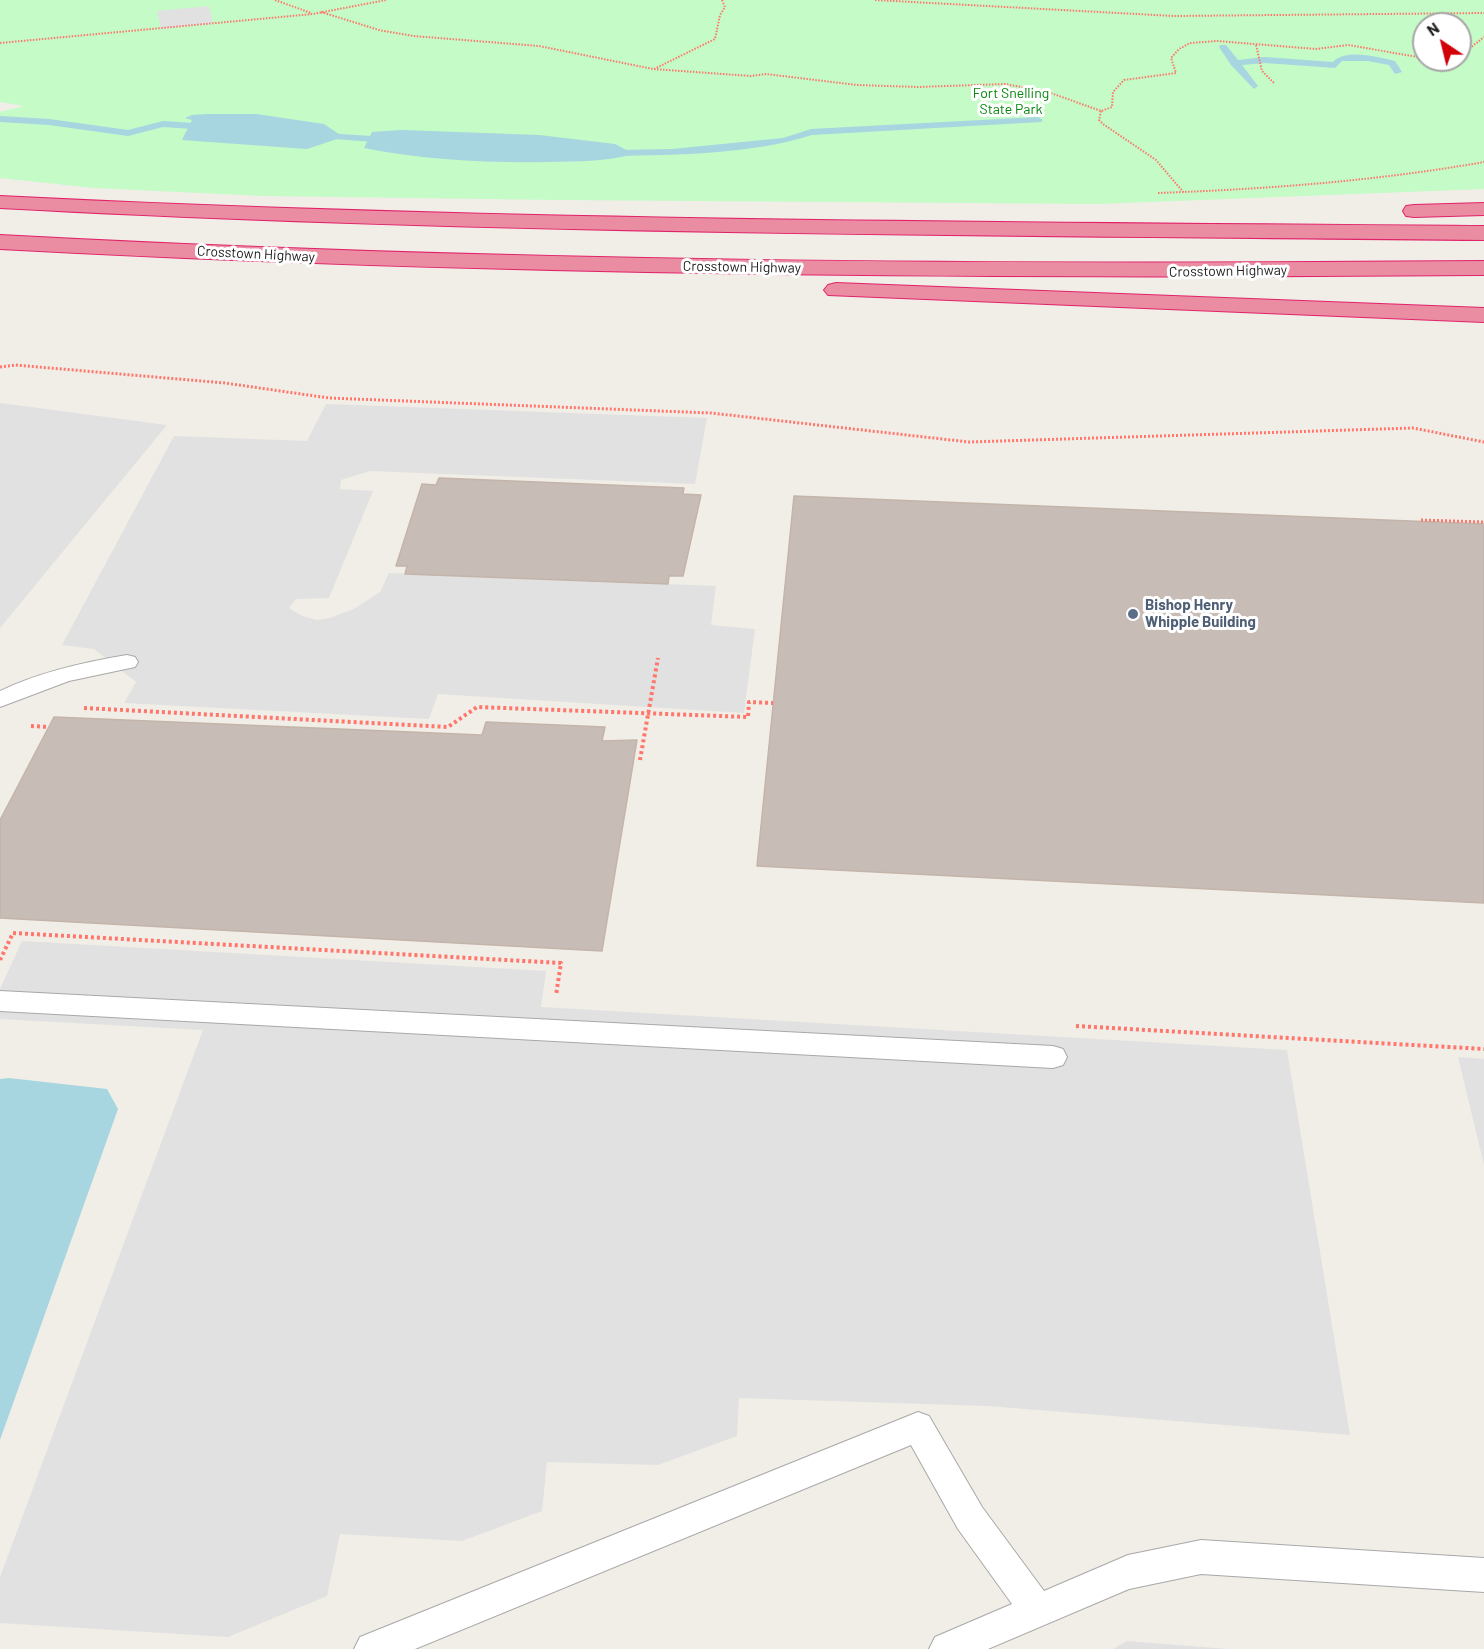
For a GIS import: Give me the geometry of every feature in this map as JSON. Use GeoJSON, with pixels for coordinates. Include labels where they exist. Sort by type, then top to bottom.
{"type":"FeatureCollection","features":[{"type":"Feature","properties":{"kind":"highway"},"geometry":{"type":"LineString","coordinates":[[0,194],[153,211]]}},
{"type":"Feature","properties":{"kind":"highway"},"geometry":{"type":"LineString","coordinates":[[0,202],[153,211],[707,226],[1484,232]]}},
{"type":"Feature","properties":{"kind":"highway"},"geometry":{"type":"LineString","coordinates":[[1140,229],[1323,215],[1484,209]]}},
{"type":"Feature","properties":{"kind":"highway","name":"Crosstown Highway"},"geometry":{"type":"LineString","coordinates":[[0,242],[410,262],[1092,272],[1484,268]]}},
{"type":"Feature","properties":{"kind":"highway"},"geometry":{"type":"LineString","coordinates":[[410,262],[540,279],[1484,315]]}},
{"type":"Feature","properties":{"kind":"lane"},"geometry":{"type":"LineString","coordinates":[[0,700],[40,682],[94,667],[127,662]]}},
{"type":"Feature","properties":{"kind":"lane"},"geometry":{"type":"LineString","coordinates":[[0,1001],[868,1049],[1053,1057]]}},
{"type":"Feature","properties":{"kind":"lane"},"geometry":{"type":"LineString","coordinates":[[372,1649],[918,1427],[970,1518],[1037,1610]]}},
{"type":"Feature","properties":{"kind":"lane"},"geometry":{"type":"LineString","coordinates":[[947,1649],[1128,1572],[1201,1557],[1484,1575]]}},
{"type":"Feature","properties":{"kind":"path"},"geometry":{"type":"LineString","coordinates":[[276,0],[313,14]]}},
{"type":"Feature","properties":{"kind":"path"},"geometry":{"type":"LineString","coordinates":[[0,43],[313,14],[386,0]]}},
{"type":"Feature","properties":{"kind":"path"},"geometry":{"type":"LineString","coordinates":[[653,69],[716,39],[720,15],[725,7],[722,0]]}},
{"type":"Feature","properties":{"kind":"path"},"geometry":{"type":"LineString","coordinates":[[875,0],[1174,16],[1484,13]]}},
{"type":"Feature","properties":{"kind":"path"},"geometry":{"type":"LineString","coordinates":[[321,12],[396,34],[557,48],[653,69],[751,76],[766,74],[857,85],[918,87],[1005,84],[1047,92],[1101,111],[1112,107],[1113,92],[1124,80],[1176,73],[1171,58],[1179,49],[1190,43],[1217,41],[1316,49],[1348,45],[1412,56]]}},
{"type":"Feature","properties":{"kind":"path"},"geometry":{"type":"LineString","coordinates":[[1472,48],[1484,37]]}},
{"type":"Feature","properties":{"kind":"path"},"geometry":{"type":"LineString","coordinates":[[1256,45],[1262,71],[1274,83]]}},
{"type":"Feature","properties":{"kind":"path"},"geometry":{"type":"LineString","coordinates":[[1101,111],[1099,120],[1103,124],[1156,160],[1184,193]]}},
{"type":"Feature","properties":{"kind":"path"},"geometry":{"type":"LineString","coordinates":[[0,367],[24,365],[225,383],[329,398],[711,413],[969,442],[1402,428],[1439,432],[1484,442]]}},
{"type":"Feature","properties":{"kind":"path"},"geometry":{"type":"LineString","coordinates":[[1421,520],[1484,522]]}},
{"type":"Feature","properties":{"kind":"path"},"geometry":{"type":"LineString","coordinates":[[640,760],[658,658]]}},
{"type":"Feature","properties":{"kind":"path"},"geometry":{"type":"LineString","coordinates":[[83,708],[448,727],[477,707],[748,717],[749,702],[773,703]]}},
{"type":"Feature","properties":{"kind":"path"},"geometry":{"type":"LineString","coordinates":[[0,960],[13,933],[561,963],[556,997],[568,998]]}},
{"type":"Feature","properties":{"kind":"path"},"geometry":{"type":"LineString","coordinates":[[1067,1026],[1484,1049]]}},
{"type":"Feature","properties":{"kind":"green space","name":"Fort Snelling State Park"},"geometry":{"type":"Polygon","coordinates":[[[0,0],[1484,0],[1484,189],[1098,204],[263,196],[94,188],[0,178],[0,112],[24,106],[0,102],[0,0]]]}},
{"type":"Feature","properties":{"kind":"shaded area"},"geometry":{"type":"Polygon","coordinates":[[[209,6],[213,23],[161,29],[157,11],[209,6]]]}},
{"type":"Feature","properties":{"kind":"shaded area"},"geometry":{"type":"Polygon","coordinates":[[[0,403],[167,425],[0,628],[0,403]]]}},
{"type":"Feature","properties":{"kind":"shaded area"},"geometry":{"type":"Polygon","coordinates":[[[326,404],[707,418],[695,484],[370,471],[341,480],[340,489],[373,491],[329,598],[296,599],[289,608],[302,616],[317,620],[330,618],[354,609],[380,592],[389,573],[716,586],[711,625],[755,629],[744,713],[438,694],[429,719],[124,703],[136,682],[94,649],[62,645],[174,436],[307,441],[326,404]]]}},
{"type":"Feature","properties":{"kind":"shaded area"},"geometry":{"type":"Polygon","coordinates":[[[22,941],[546,971],[541,1007],[1287,1050],[1350,1435],[988,1406],[739,1398],[737,1436],[658,1465],[547,1462],[542,1511],[462,1541],[340,1534],[327,1596],[228,1637],[0,1623],[0,1577],[203,1030],[0,1019],[0,989],[22,941]]]}},
{"type":"Feature","properties":{"kind":"shaded area"},"geometry":{"type":"Polygon","coordinates":[[[1458,1057],[1484,1059],[1484,1165],[1458,1057]]]}},
{"type":"Feature","properties":{"kind":"shaded area"},"geometry":{"type":"Polygon","coordinates":[[[1127,1641],[1228,1649],[1113,1649],[1127,1641]]]}},
{"type":"Feature","properties":{"kind":"water"},"geometry":{"type":"Polygon","coordinates":[[[207,114],[256,114],[324,124],[343,137],[307,149],[182,140],[192,120],[185,118],[207,114]]]}},
{"type":"Feature","properties":{"kind":"water"},"geometry":{"type":"Polygon","coordinates":[[[401,130],[539,135],[615,144],[634,154],[591,161],[501,162],[433,158],[364,148],[372,132],[401,130]]]}},
{"type":"Feature","properties":{"kind":"water"},"geometry":{"type":"Polygon","coordinates":[[[9,1078],[107,1089],[118,1109],[0,1440],[0,1079],[9,1078]]]}},
{"type":"Feature","properties":{"kind":"building"},"geometry":{"type":"Polygon","coordinates":[[[439,478],[684,488],[683,494],[701,495],[683,576],[669,576],[668,584],[405,574],[407,566],[396,566],[422,484],[436,485],[439,478]]]}},
{"type":"Feature","properties":{"kind":"building","name":"Bishop Henry Whipple Building"},"geometry":{"type":"Polygon","coordinates":[[[794,496],[1484,524],[1484,903],[757,866],[794,496]]]}},
{"type":"Feature","properties":{"kind":"building"},"geometry":{"type":"Polygon","coordinates":[[[54,717],[482,735],[486,722],[605,727],[602,741],[637,740],[602,951],[0,918],[0,820],[54,717]]]}},
{"type":"Feature","properties":{"kind":"waterway"},"geometry":{"type":"LineString","coordinates":[[1223,47],[1236,63]]}},
{"type":"Feature","properties":{"kind":"waterway"},"geometry":{"type":"LineString","coordinates":[[1236,63],[1265,60],[1335,65],[1340,59],[1368,58],[1392,63],[1398,72]]}},
{"type":"Feature","properties":{"kind":"waterway"},"geometry":{"type":"LineString","coordinates":[[1236,63],[1254,86]]}},
{"type":"Feature","properties":{"kind":"waterway"},"geometry":{"type":"LineString","coordinates":[[0,119],[49,122],[128,133],[163,124],[208,127]]}},
{"type":"Feature","properties":{"kind":"waterway"},"geometry":{"type":"LineString","coordinates":[[615,153],[672,152],[784,141],[811,132],[1038,120]]}},
{"type":"Feature","properties":{"kind":"waterway"},"geometry":{"type":"LineString","coordinates":[[324,136],[387,140]]}},
{"type":"Feature","properties":{"kind":"place","name":"Bishop Henry Whipple Building"},"geometry":{"type":"Point","coordinates":[1133,614]}}]}
